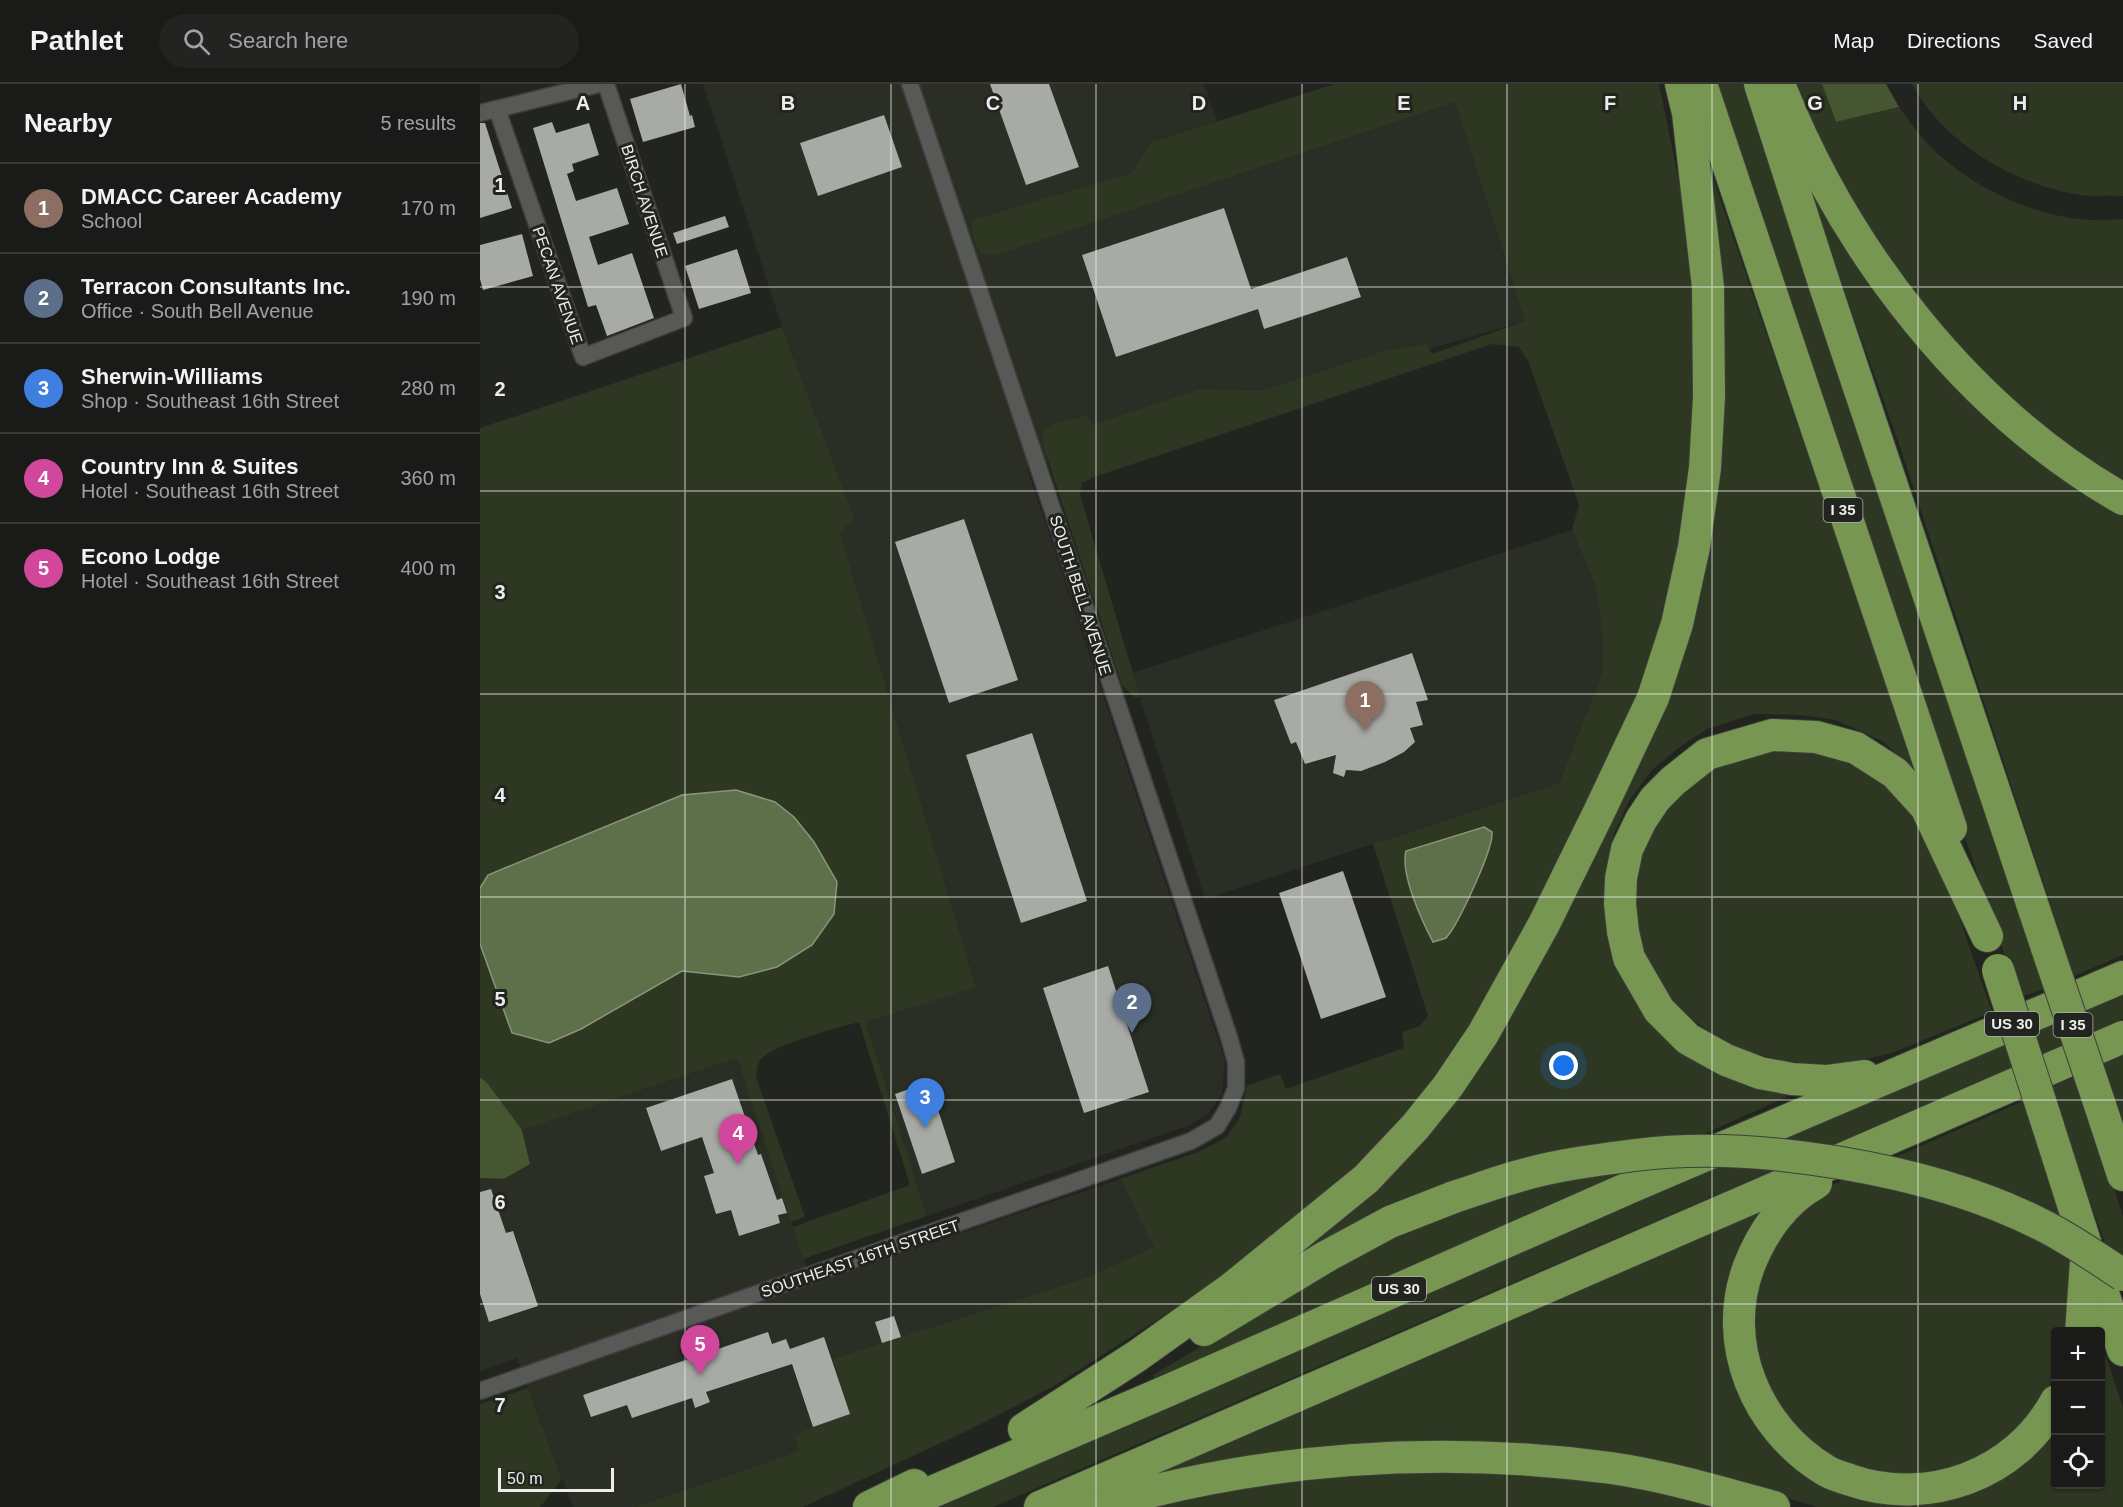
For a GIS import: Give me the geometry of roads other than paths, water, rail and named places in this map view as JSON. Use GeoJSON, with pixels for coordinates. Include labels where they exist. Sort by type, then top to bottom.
{"type":"FeatureCollection","features":[{"type":"Feature","properties":{"kind":"highway"},"geometry":{"type":"LineString","coordinates":[[1024,1430],[1137,1356],[1232,1288],[1366,1179],[1415,1127],[1448,1086],[1483,1034],[1544,924],[1585,841],[1653,698],[1677,624],[1695,548],[1705,468],[1709,397],[1708,287],[1688,113],[1681,84]]}},
{"type":"Feature","properties":{"kind":"highway","name":"I 35"},"geometry":{"type":"LineString","coordinates":[[1701,84],[1987,936],[2087,1248],[2123,1350]]}},
{"type":"Feature","properties":{"kind":"highway","name":"I 35"},"geometry":{"type":"LineString","coordinates":[[1760,84],[1825,286],[2121,1168]]}},
{"type":"Feature","properties":{"kind":"highway"},"geometry":{"type":"LineString","coordinates":[[1779,84],[1816,166],[1871,260],[1934,343],[1997,406],[2057,454],[2123,499]]}},
{"type":"Feature","properties":{"kind":"highway"},"geometry":{"type":"LineString","coordinates":[[1901,1071],[1826,1081],[1792,1079],[1760,1073],[1726,1060],[1688,1039],[1659,1010],[1629,958],[1623,932],[1620,904],[1621,878],[1627,849],[1641,820],[1655,799],[1673,781],[1707,754],[1772,735],[1816,737],[1856,748],[1895,773],[1926,807],[1987,936]]}},
{"type":"Feature","properties":{"kind":"highway","name":"US 30"},"geometry":{"type":"LineString","coordinates":[[897,1507],[1901,1071],[2123,977]]}},
{"type":"Feature","properties":{"kind":"highway"},"geometry":{"type":"LineString","coordinates":[[1040,1507],[2123,1037]]}},
{"type":"Feature","properties":{"kind":"highway"},"geometry":{"type":"LineString","coordinates":[[1910,1131],[1810,1186],[1779,1213],[1757,1245],[1743,1282],[1738,1323],[1743,1362],[1757,1398],[1784,1438],[1826,1471],[1866,1486],[1904,1492],[1947,1487],[1988,1470],[2022,1445],[2051,1410]]}},
{"type":"Feature","properties":{"kind":"highway"},"geometry":{"type":"LineString","coordinates":[[868,1507],[1024,1430],[1143,1366],[1327,1256],[1389,1222],[1520,1175],[1637,1155],[1691,1152],[1764,1153],[1865,1167],[1977,1198],[2042,1225],[2123,1275]]}},
{"type":"Feature","properties":{"kind":"highway"},"geometry":{"type":"LineString","coordinates":[[2081,1327],[2087,1248]]}},
{"type":"Feature","properties":{"kind":"highway"},"geometry":{"type":"LineString","coordinates":[[1094,1507],[1220,1476],[1286,1465],[1421,1456],[1511,1458],[1612,1468],[1694,1485],[1774,1507]]}},
{"type":"Feature","properties":{"kind":"street"},"geometry":{"type":"LineString","coordinates":[[480,113],[599,84]]}},
{"type":"Feature","properties":{"kind":"street","name":"BIRCH AVENUE"},"geometry":{"type":"LineString","coordinates":[[606,84],[684,318]]}},
{"type":"Feature","properties":{"kind":"street","name":"SOUTH BELL AVENUE"},"geometry":{"type":"LineString","coordinates":[[910,84],[1229,1037],[1236,1062],[1236,1088],[1228,1108]]}},
{"type":"Feature","properties":{"kind":"street","name":"PECAN AVENUE"},"geometry":{"type":"LineString","coordinates":[[497,109],[583,357],[684,318]]}},
{"type":"Feature","properties":{"kind":"street","name":"SOUTHEAST 16TH STREET"},"geometry":{"type":"LineString","coordinates":[[480,1391],[1191,1141],[1217,1125],[1228,1108]]}},
{"type":"Feature","properties":{"kind":"place","name":"DMACC Career Academy"},"geometry":{"type":"Point","coordinates":[1365,731]}},
{"type":"Feature","properties":{"kind":"place","name":"Terracon Consultants Inc."},"geometry":{"type":"Point","coordinates":[1132,1033]}},
{"type":"Feature","properties":{"kind":"place","name":"Sherwin-Williams"},"geometry":{"type":"Point","coordinates":[925,1128]}},
{"type":"Feature","properties":{"kind":"place","name":"Country Inn & Suites"},"geometry":{"type":"Point","coordinates":[738,1164]}},
{"type":"Feature","properties":{"kind":"place","name":"Econo Lodge"},"geometry":{"type":"Point","coordinates":[700,1375]}}]}
